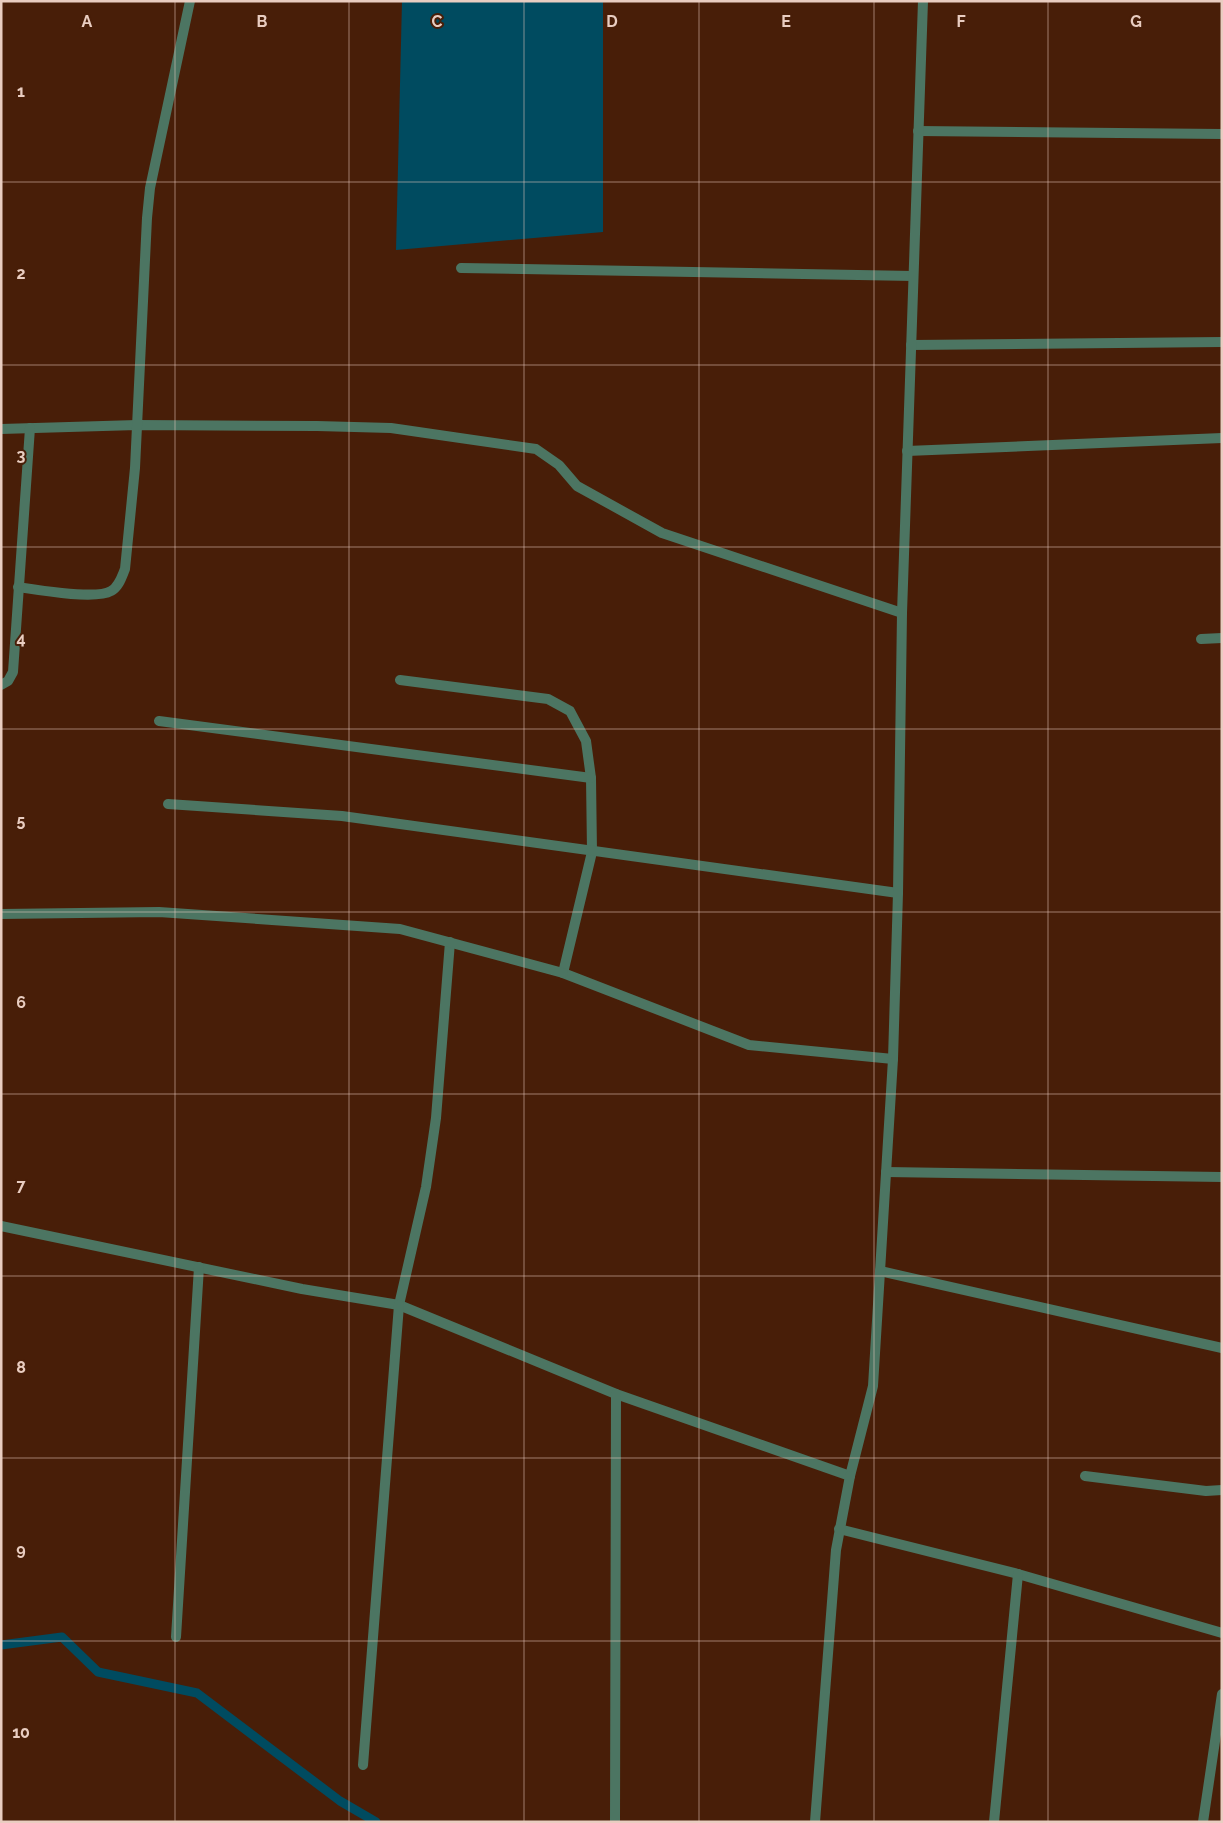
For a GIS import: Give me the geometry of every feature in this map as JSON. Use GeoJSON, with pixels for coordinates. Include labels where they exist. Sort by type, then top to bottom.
{"type":"FeatureCollection","features":[{"type":"Feature","properties":{"kind":"street"},"geometry":{"type":"LineString","coordinates":[[18,588],[97,596],[112,591],[126,569],[135,468],[150,188],[190,1]]}},
{"type":"Feature","properties":{"kind":"street"},"geometry":{"type":"LineString","coordinates":[[815,1822],[836,1550],[850,1476],[873,1386],[893,1059],[898,893],[902,613],[923,1]]}},
{"type":"Feature","properties":{"kind":"street"},"geometry":{"type":"LineString","coordinates":[[918,131],[1222,134]]}},
{"type":"Feature","properties":{"kind":"street"},"geometry":{"type":"LineString","coordinates":[[461,268],[913,276]]}},
{"type":"Feature","properties":{"kind":"street"},"geometry":{"type":"LineString","coordinates":[[911,345],[1222,342]]}},
{"type":"Feature","properties":{"kind":"street"},"geometry":{"type":"LineString","coordinates":[[1,429],[137,426],[391,428],[536,449],[559,465],[577,486],[662,533],[902,613]]}},
{"type":"Feature","properties":{"kind":"street"},"geometry":{"type":"LineString","coordinates":[[1,685],[8,681],[13,672],[30,428]]}},
{"type":"Feature","properties":{"kind":"street"},"geometry":{"type":"LineString","coordinates":[[907,451],[1222,438]]}},
{"type":"Feature","properties":{"kind":"street"},"geometry":{"type":"LineString","coordinates":[[1202,639],[1222,638]]}},
{"type":"Feature","properties":{"kind":"street"},"geometry":{"type":"LineString","coordinates":[[400,680],[548,699],[570,711],[586,741],[592,778],[592,852],[563,973]]}},
{"type":"Feature","properties":{"kind":"street"},"geometry":{"type":"LineString","coordinates":[[159,721],[592,778]]}},
{"type":"Feature","properties":{"kind":"street"},"geometry":{"type":"LineString","coordinates":[[168,804],[342,816],[898,893]]}},
{"type":"Feature","properties":{"kind":"street"},"geometry":{"type":"LineString","coordinates":[[1,914],[159,912],[400,929],[563,973],[749,1045],[893,1059]]}},
{"type":"Feature","properties":{"kind":"street"},"geometry":{"type":"LineString","coordinates":[[363,1765],[399,1305],[426,1187],[436,1118],[450,942]]}},
{"type":"Feature","properties":{"kind":"street"},"geometry":{"type":"LineString","coordinates":[[886,1172],[1222,1177]]}},
{"type":"Feature","properties":{"kind":"street"},"geometry":{"type":"LineString","coordinates":[[1,1226],[302,1288],[399,1305],[616,1394],[850,1476]]}},
{"type":"Feature","properties":{"kind":"street"},"geometry":{"type":"LineString","coordinates":[[176,1637],[199,1267]]}},
{"type":"Feature","properties":{"kind":"street"},"geometry":{"type":"LineString","coordinates":[[880,1271],[1222,1348]]}},
{"type":"Feature","properties":{"kind":"street"},"geometry":{"type":"LineString","coordinates":[[615,1822],[616,1394]]}},
{"type":"Feature","properties":{"kind":"street"},"geometry":{"type":"LineString","coordinates":[[1085,1476],[1206,1491],[1222,1490]]}},
{"type":"Feature","properties":{"kind":"street"},"geometry":{"type":"LineString","coordinates":[[840,1529],[1018,1574],[1222,1633]]}},
{"type":"Feature","properties":{"kind":"street"},"geometry":{"type":"LineString","coordinates":[[994,1822],[1018,1574]]}},
{"type":"Feature","properties":{"kind":"street"},"geometry":{"type":"LineString","coordinates":[[1203,1822],[1222,1694]]}},
{"type":"Feature","properties":{"kind":"water"},"geometry":{"type":"Polygon","coordinates":[[[402,1],[603,1],[603,232],[396,250],[402,1]]]}},
{"type":"Feature","properties":{"kind":"waterway"},"geometry":{"type":"LineString","coordinates":[[1,1645],[62,1637],[98,1672],[197,1693],[340,1801],[376,1822]]}}]}
